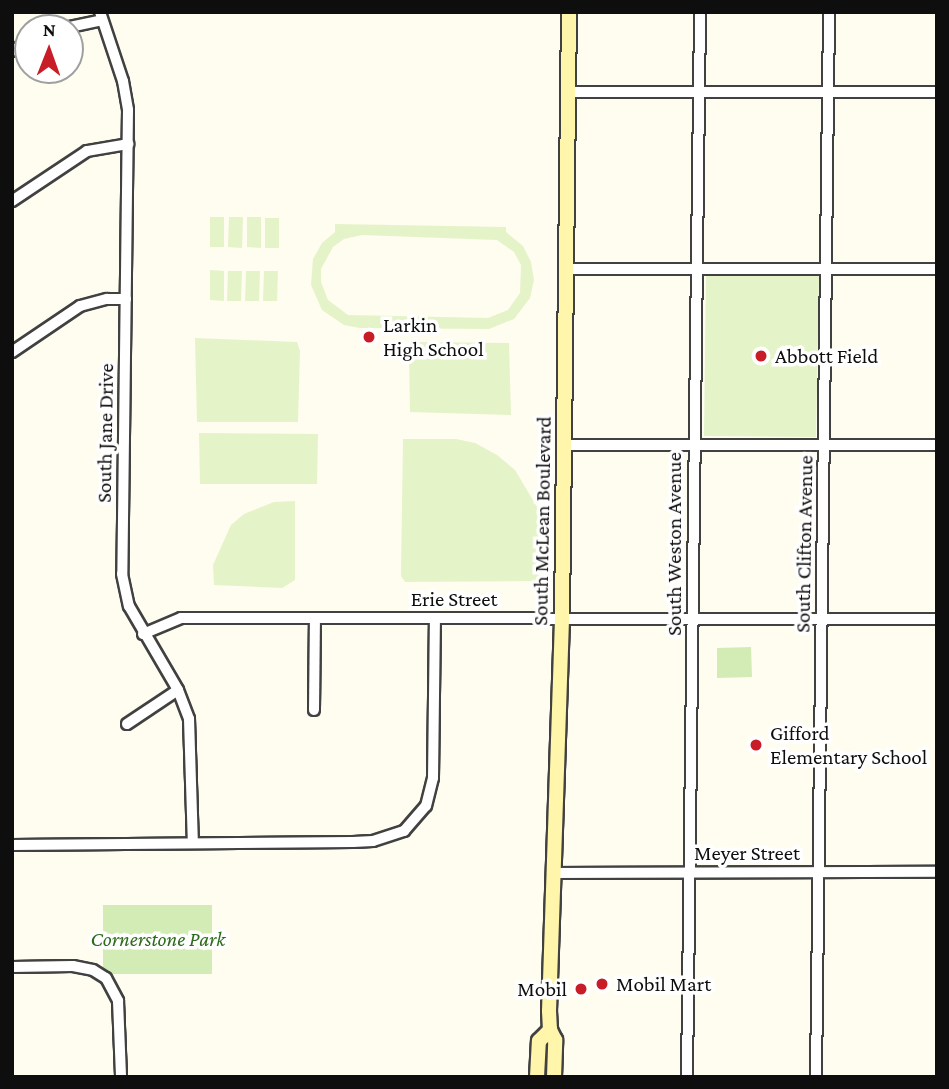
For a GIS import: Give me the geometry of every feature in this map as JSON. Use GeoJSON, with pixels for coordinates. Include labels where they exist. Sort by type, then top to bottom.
{"type":"FeatureCollection","features":[{"type":"Feature","properties":{"kind":"main road","name":"South McLean Boulevard"},"geometry":{"type":"LineString","coordinates":[[554,1077],[555,1040],[550,1030],[562,618],[569,12]]}},
{"type":"Feature","properties":{"kind":"main road","name":"South McLean Boulevard"},"geometry":{"type":"LineString","coordinates":[[537,1077],[539,1041],[550,1030]]}},
{"type":"Feature","properties":{"kind":"street","name":"South Weston Avenue"},"geometry":{"type":"LineString","coordinates":[[687,1077],[700,12]]}},
{"type":"Feature","properties":{"kind":"street","name":"South Clifton Avenue"},"geometry":{"type":"LineString","coordinates":[[816,1077],[829,12]]}},
{"type":"Feature","properties":{"kind":"street"},"geometry":{"type":"LineString","coordinates":[[84,22],[101,16]]}},
{"type":"Feature","properties":{"kind":"street","name":"South Jane Drive"},"geometry":{"type":"LineString","coordinates":[[101,16],[126,98],[128,144],[122,574],[129,606],[142,634],[178,690],[191,734],[193,843]]}},
{"type":"Feature","properties":{"kind":"street"},"geometry":{"type":"LineString","coordinates":[[567,92],[937,92]]}},
{"type":"Feature","properties":{"kind":"street"},"geometry":{"type":"LineString","coordinates":[[12,201],[87,151],[128,144]]}},
{"type":"Feature","properties":{"kind":"street"},"geometry":{"type":"LineString","coordinates":[[566,269],[937,269]]}},
{"type":"Feature","properties":{"kind":"street"},"geometry":{"type":"LineString","coordinates":[[12,352],[80,306],[107,299],[126,299]]}},
{"type":"Feature","properties":{"kind":"street"},"geometry":{"type":"LineString","coordinates":[[564,445],[937,445]]}},
{"type":"Feature","properties":{"kind":"street","name":"Erie Street"},"geometry":{"type":"LineString","coordinates":[[142,634],[181,618],[937,619]]}},
{"type":"Feature","properties":{"kind":"street"},"geometry":{"type":"LineString","coordinates":[[314,710],[315,618]]}},
{"type":"Feature","properties":{"kind":"street"},"geometry":{"type":"LineString","coordinates":[[12,845],[353,842],[381,839],[404,831],[426,806],[431,793],[435,618]]}},
{"type":"Feature","properties":{"kind":"street"},"geometry":{"type":"LineString","coordinates":[[127,724],[178,690]]}},
{"type":"Feature","properties":{"kind":"street","name":"Meyer Street"},"geometry":{"type":"LineString","coordinates":[[556,873],[937,872]]}},
{"type":"Feature","properties":{"kind":"street"},"geometry":{"type":"LineString","coordinates":[[12,967],[73,966],[93,970],[106,978],[114,988],[118,1001],[121,1077]]}},
{"type":"Feature","properties":{"kind":"green space"},"geometry":{"type":"Polygon","coordinates":[[[210,217],[224,217],[224,247],[210,247],[210,217]]]}},
{"type":"Feature","properties":{"kind":"green space"},"geometry":{"type":"Polygon","coordinates":[[[229,217],[243,217],[242,248],[228,247],[229,217]]]}},
{"type":"Feature","properties":{"kind":"green space"},"geometry":{"type":"Polygon","coordinates":[[[247,217],[261,217],[261,248],[247,247],[247,217]]]}},
{"type":"Feature","properties":{"kind":"green space"},"geometry":{"type":"Polygon","coordinates":[[[265,218],[279,218],[279,248],[265,248],[265,218]]]}},
{"type":"Feature","properties":{"kind":"green space"},"geometry":{"type":"Polygon","coordinates":[[[335,224],[506,227],[506,232],[523,246],[531,262],[534,280],[530,298],[514,319],[489,329],[360,328],[344,325],[322,310],[311,285],[313,259],[322,243],[335,232],[335,224]],[[362,235],[344,239],[333,247],[321,269],[321,282],[328,300],[348,315],[488,318],[508,310],[520,293],[521,265],[514,252],[497,240],[362,235]]]}},
{"type":"Feature","properties":{"kind":"green space"},"geometry":{"type":"Polygon","coordinates":[[[210,270],[224,271],[224,301],[210,300],[210,270]]]}},
{"type":"Feature","properties":{"kind":"green space"},"geometry":{"type":"Polygon","coordinates":[[[228,271],[242,271],[241,301],[227,301],[228,271]]]}},
{"type":"Feature","properties":{"kind":"green space"},"geometry":{"type":"Polygon","coordinates":[[[246,271],[260,271],[259,301],[245,301],[246,271]]]}},
{"type":"Feature","properties":{"kind":"green space"},"geometry":{"type":"Polygon","coordinates":[[[264,271],[278,271],[277,301],[263,301],[264,271]]]}},
{"type":"Feature","properties":{"kind":"green space","name":"Abbott Field"},"geometry":{"type":"Polygon","coordinates":[[[706,275],[819,276],[816,437],[704,436],[706,275]]]}},
{"type":"Feature","properties":{"kind":"green space"},"geometry":{"type":"Polygon","coordinates":[[[195,338],[297,342],[300,351],[298,422],[197,422],[195,338]]]}},
{"type":"Feature","properties":{"kind":"green space"},"geometry":{"type":"Polygon","coordinates":[[[415,342],[509,343],[511,415],[410,412],[409,354],[415,342]]]}},
{"type":"Feature","properties":{"kind":"green space"},"geometry":{"type":"Polygon","coordinates":[[[199,433],[318,434],[317,484],[200,484],[199,433]]]}},
{"type":"Feature","properties":{"kind":"green space"},"geometry":{"type":"Polygon","coordinates":[[[403,439],[456,439],[475,443],[497,455],[515,470],[540,512],[539,581],[405,582],[401,576],[403,439]]]}},
{"type":"Feature","properties":{"kind":"green space"},"geometry":{"type":"Polygon","coordinates":[[[295,501],[295,580],[282,588],[214,585],[213,565],[231,525],[244,514],[274,502],[295,501]]]}},
{"type":"Feature","properties":{"kind":"green space"},"geometry":{"type":"Polygon","coordinates":[[[751,647],[752,677],[717,678],[717,648],[751,647]]]}},
{"type":"Feature","properties":{"kind":"green space","name":"Cornerstone Park"},"geometry":{"type":"Polygon","coordinates":[[[103,905],[212,905],[212,974],[110,974],[103,968],[103,905]]]}},
{"type":"Feature","properties":{"kind":"place","name":"Larkin High School"},"geometry":{"type":"Point","coordinates":[369,337]}},
{"type":"Feature","properties":{"kind":"place","name":"Abbott Field"},"geometry":{"type":"Point","coordinates":[761,356]}},
{"type":"Feature","properties":{"kind":"place","name":"Gifford Elementary School"},"geometry":{"type":"Point","coordinates":[756,745]}},
{"type":"Feature","properties":{"kind":"place","name":"Mobil Mart"},"geometry":{"type":"Point","coordinates":[602,984]}},
{"type":"Feature","properties":{"kind":"place","name":"Mobil"},"geometry":{"type":"Point","coordinates":[581,989]}}]}
